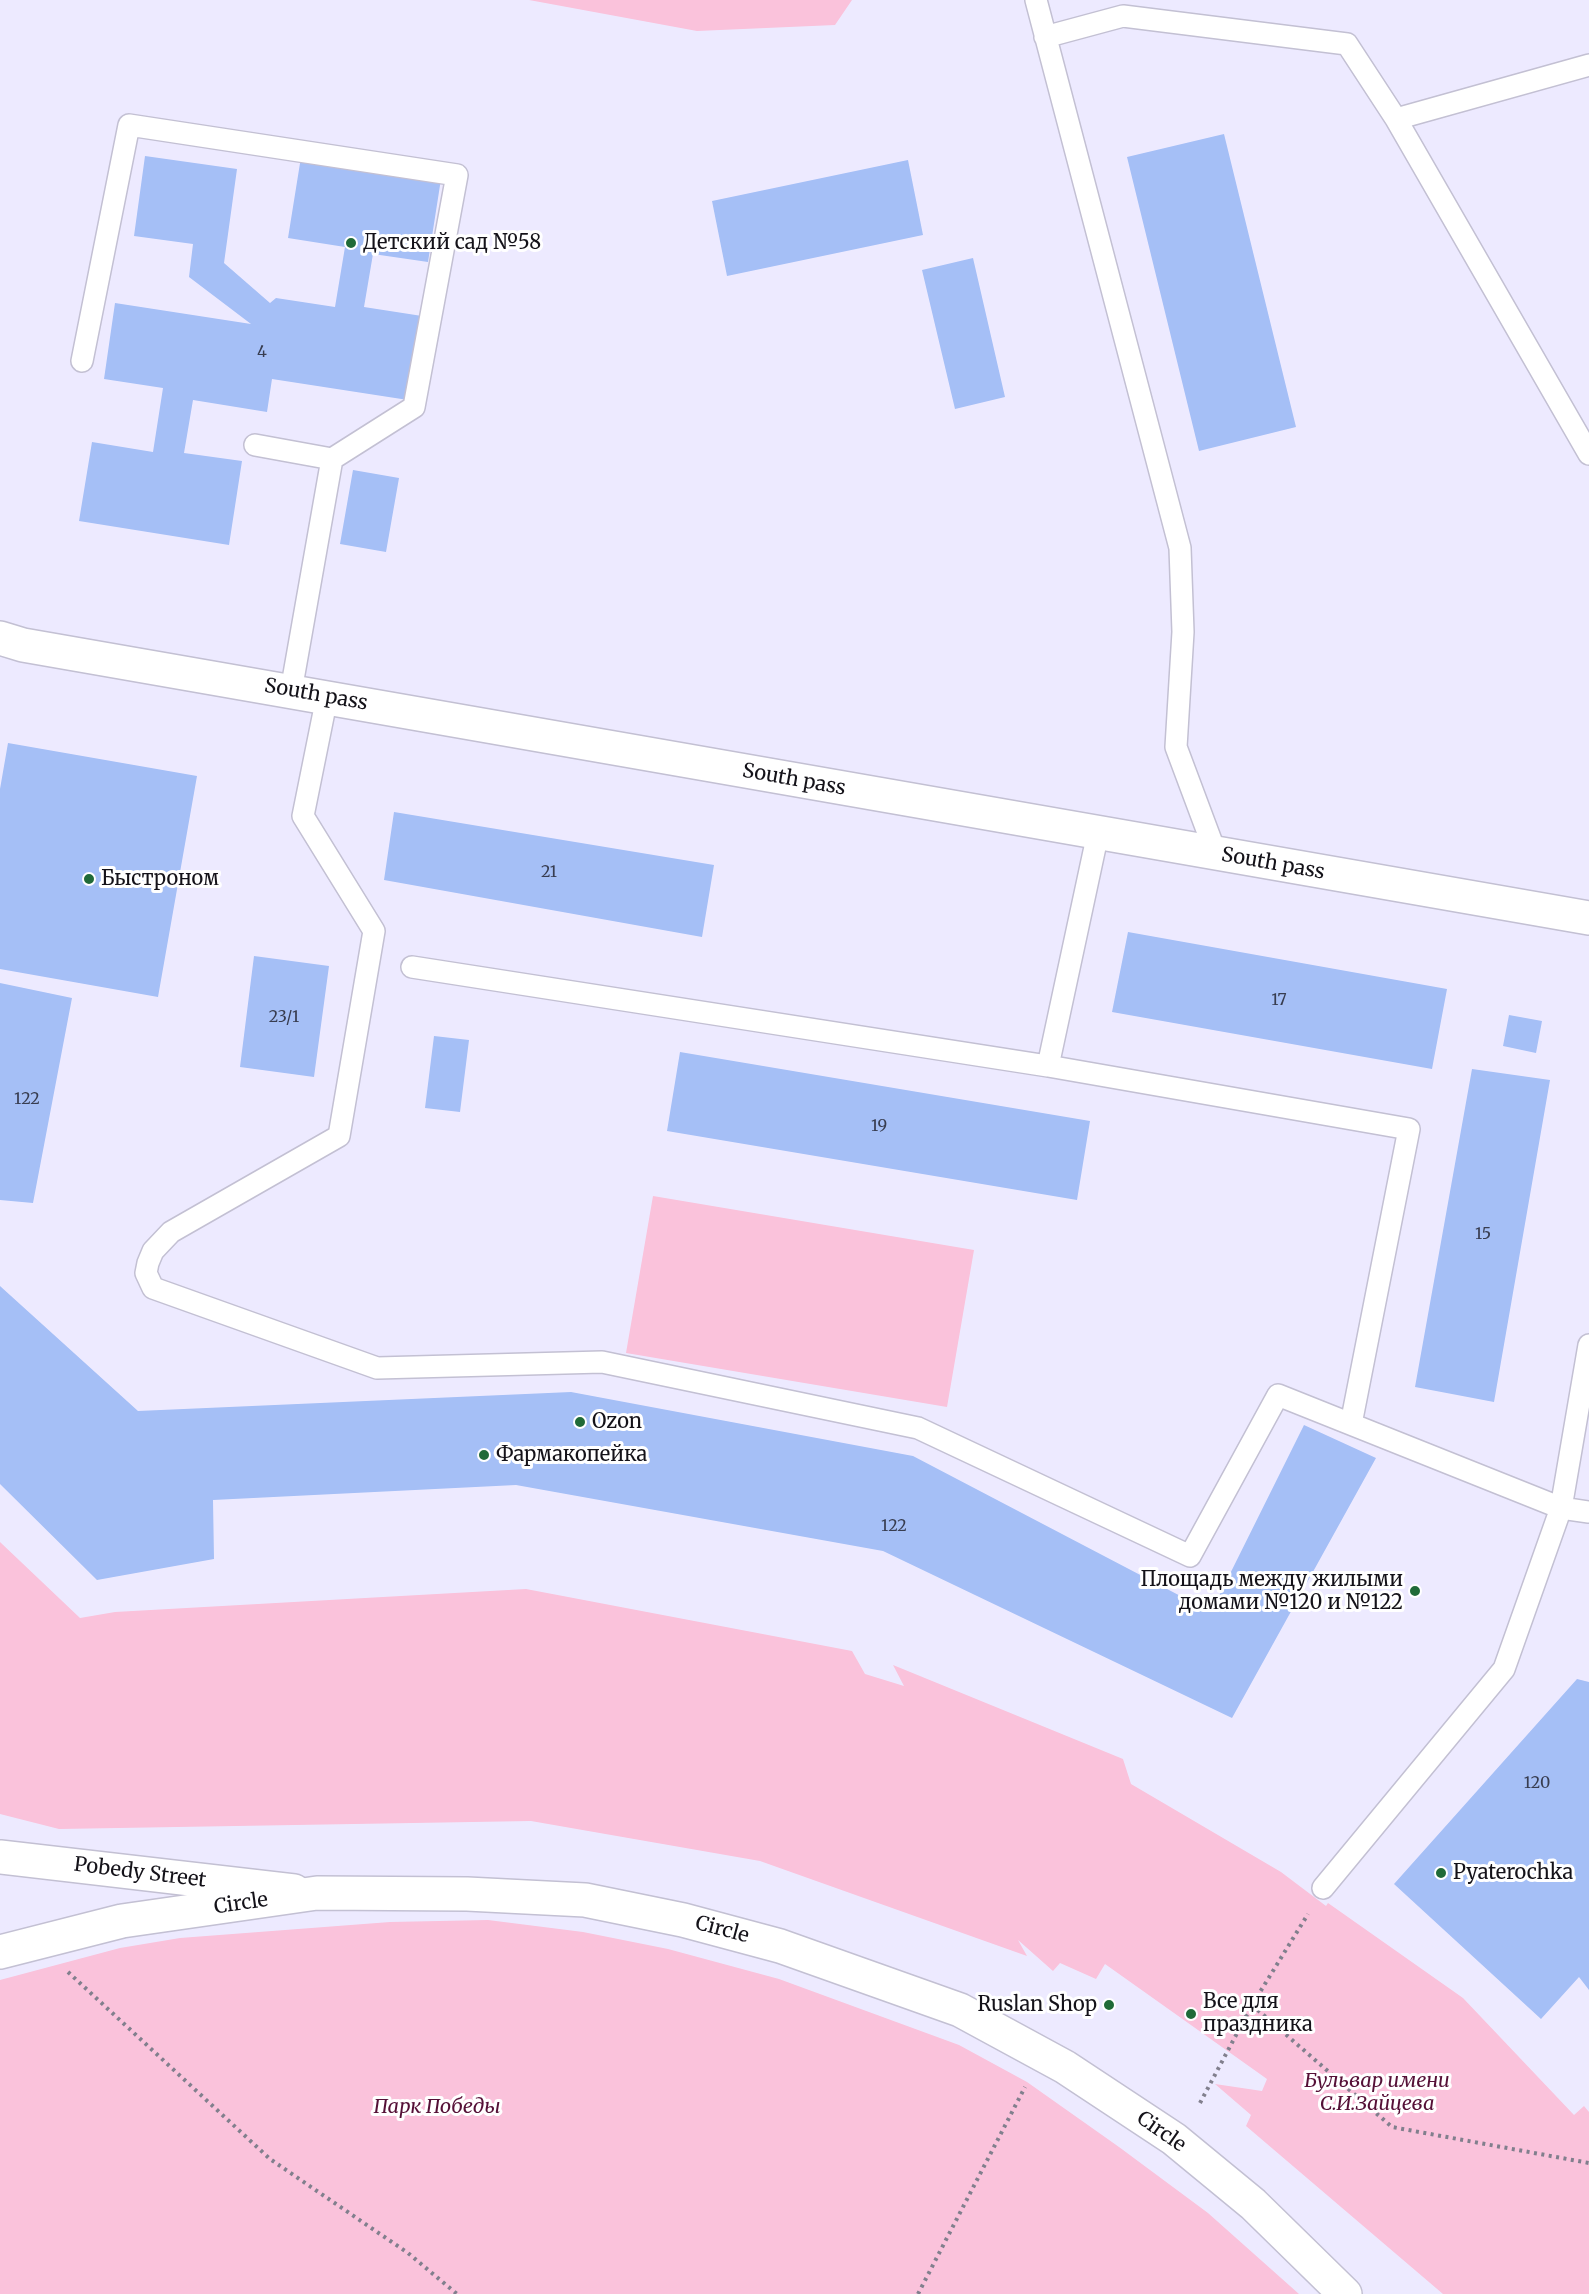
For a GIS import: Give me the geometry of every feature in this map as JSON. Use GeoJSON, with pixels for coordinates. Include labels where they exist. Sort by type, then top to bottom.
{"type":"FeatureCollection","features":[{"type":"Feature","properties":{"kind":"street","name":"South pass"},"geometry":{"type":"LineString","coordinates":[[0,638],[23,645],[1589,918]]}},
{"type":"Feature","properties":{"kind":"street","name":"Pobedy Street"},"geometry":{"type":"LineString","coordinates":[[0,1857],[317,1893]]}},
{"type":"Feature","properties":{"kind":"street","name":"Circle"},"geometry":{"type":"LineString","coordinates":[[0,1952],[122,1921],[317,1893],[467,1894],[585,1900],[683,1920],[780,1946],[960,2010],[1065,2067],[1174,2139],[1253,2204],[1345,2294]]}},
{"type":"Feature","properties":{"kind":"lane"},"geometry":{"type":"LineString","coordinates":[[1036,0],[1180,548],[1183,632],[1176,747],[1216,854]]}},
{"type":"Feature","properties":{"kind":"lane"},"geometry":{"type":"LineString","coordinates":[[1045,37],[1123,16],[1347,44],[1396,119],[1589,454]]}},
{"type":"Feature","properties":{"kind":"lane"},"geometry":{"type":"LineString","coordinates":[[1396,119],[1589,65]]}},
{"type":"Feature","properties":{"kind":"lane"},"geometry":{"type":"LineString","coordinates":[[82,361],[129,125],[457,175],[414,407],[332,459],[255,445]]}},
{"type":"Feature","properties":{"kind":"lane"},"geometry":{"type":"LineString","coordinates":[[291,691],[332,459]]}},
{"type":"Feature","properties":{"kind":"lane"},"geometry":{"type":"LineString","coordinates":[[327,697],[303,816],[374,931],[339,1136],[171,1232],[153,1251],[148,1263],[146,1273],[153,1288],[377,1368],[602,1362],[918,1428],[1191,1557],[1278,1395],[1561,1508],[1589,1512]]}},
{"type":"Feature","properties":{"kind":"lane"},"geometry":{"type":"LineString","coordinates":[[1048,1066],[1098,833]]}},
{"type":"Feature","properties":{"kind":"lane"},"geometry":{"type":"LineString","coordinates":[[412,967],[1048,1066],[1409,1129],[1351,1424]]}},
{"type":"Feature","properties":{"kind":"lane"},"geometry":{"type":"LineString","coordinates":[[1323,1888],[1504,1669],[1561,1508],[1589,1345]]}},
{"type":"Feature","properties":{"kind":"path"},"geometry":{"type":"LineString","coordinates":[[1200,2103],[1252,2005],[1323,1888]]}},
{"type":"Feature","properties":{"kind":"path"},"geometry":{"type":"LineString","coordinates":[[61,1965],[270,2159],[408,2253],[457,2294]]}},
{"type":"Feature","properties":{"kind":"path"},"geometry":{"type":"LineString","coordinates":[[1252,2005],[1392,2127],[1589,2163]]}},
{"type":"Feature","properties":{"kind":"path"},"geometry":{"type":"LineString","coordinates":[[918,2294],[1028,2082]]}},
{"type":"Feature","properties":{"kind":"green space"},"geometry":{"type":"Polygon","coordinates":[[[529,0],[852,0],[835,25],[697,31],[529,0]]]}},
{"type":"Feature","properties":{"kind":"green space"},"geometry":{"type":"Polygon","coordinates":[[[653,1196],[974,1250],[947,1407],[626,1353],[653,1196]]]}},
{"type":"Feature","properties":{"kind":"green space","name":"Бульвар имени С.И.Зайцева"},"geometry":{"type":"Polygon","coordinates":[[[0,1542],[80,1618],[115,1612],[526,1589],[852,1651],[865,1674],[904,1686],[893,1665],[1123,1759],[1131,1784],[1281,1872],[1326,1906],[1328,1903],[1463,1998],[1574,2115],[1584,2106],[1589,2112],[1589,2294],[1443,2294],[1246,2126],[1251,2115],[1215,2084],[1262,2091],[1267,2079],[1105,1964],[1096,1979],[1060,1963],[1053,1971],[1018,1940],[1027,1956],[760,1861],[531,1821],[59,1829],[0,1814],[0,1542]]]}},
{"type":"Feature","properties":{"kind":"green space","name":"Парк Победы"},"geometry":{"type":"Polygon","coordinates":[[[488,1920],[583,1932],[668,1949],[779,1979],[959,2045],[1027,2082],[1119,2147],[1208,2213],[1299,2294],[0,2294],[0,1980],[120,1948],[180,1938],[390,1922],[488,1920]]]}},
{"type":"Feature","properties":{"kind":"building"},"geometry":{"type":"Polygon","coordinates":[[[1224,134],[1296,427],[1199,451],[1127,157],[1224,134]]]}},
{"type":"Feature","properties":{"kind":"building"},"geometry":{"type":"Polygon","coordinates":[[[145,156],[237,169],[224,263],[270,303],[276,298],[335,307],[345,247],[288,238],[301,157],[441,179],[428,262],[373,254],[364,307],[422,316],[408,400],[272,379],[267,412],[193,400],[184,453],[242,461],[229,545],[79,521],[92,442],[153,452],[163,388],[104,379],[115,303],[251,324],[189,277],[193,244],[134,236],[145,156]]]}},
{"type":"Feature","properties":{"kind":"building"},"geometry":{"type":"Polygon","coordinates":[[[908,160],[923,235],[727,276],[712,201],[908,160]]]}},
{"type":"Feature","properties":{"kind":"building"},"geometry":{"type":"Polygon","coordinates":[[[973,258],[1005,397],[955,409],[922,270],[973,258]]]}},
{"type":"Feature","properties":{"kind":"building"},"geometry":{"type":"Polygon","coordinates":[[[353,470],[399,478],[386,552],[340,544],[353,470]]]}},
{"type":"Feature","properties":{"kind":"building","name":"Быстроном"},"geometry":{"type":"Polygon","coordinates":[[[8,743],[197,776],[158,997],[0,969],[0,789],[8,743]]]}},
{"type":"Feature","properties":{"kind":"building"},"geometry":{"type":"Polygon","coordinates":[[[394,812],[714,865],[702,937],[384,880],[394,812]]]}},
{"type":"Feature","properties":{"kind":"building"},"geometry":{"type":"Polygon","coordinates":[[[1128,932],[1447,989],[1432,1069],[1112,1012],[1128,932]]]}},
{"type":"Feature","properties":{"kind":"building"},"geometry":{"type":"Polygon","coordinates":[[[254,956],[329,966],[314,1077],[240,1067],[254,956]]]}},
{"type":"Feature","properties":{"kind":"building"},"geometry":{"type":"Polygon","coordinates":[[[0,983],[72,998],[33,1203],[0,1200],[0,983]]]}},
{"type":"Feature","properties":{"kind":"building"},"geometry":{"type":"Polygon","coordinates":[[[1509,1015],[1542,1021],[1536,1053],[1503,1046],[1509,1015]]]}},
{"type":"Feature","properties":{"kind":"building"},"geometry":{"type":"Polygon","coordinates":[[[434,1036],[469,1040],[460,1112],[425,1108],[434,1036]]]}},
{"type":"Feature","properties":{"kind":"building"},"geometry":{"type":"Polygon","coordinates":[[[680,1052],[1090,1121],[1077,1200],[667,1131],[680,1052]]]}},
{"type":"Feature","properties":{"kind":"building"},"geometry":{"type":"Polygon","coordinates":[[[1472,1069],[1550,1080],[1494,1402],[1415,1387],[1472,1069]]]}},
{"type":"Feature","properties":{"kind":"building"},"geometry":{"type":"Polygon","coordinates":[[[0,1286],[138,1411],[571,1392],[913,1456],[1211,1612],[1304,1425],[1376,1458],[1232,1718],[883,1551],[516,1485],[213,1500],[214,1559],[97,1580],[0,1484],[0,1286]]]}},
{"type":"Feature","properties":{"kind":"building"},"geometry":{"type":"Polygon","coordinates":[[[1577,1679],[1589,1682],[1589,1990],[1579,1977],[1541,2019],[1394,1884],[1577,1679]]]}},
{"type":"Feature","properties":{"kind":"place","name":"Детский сад №58"},"geometry":{"type":"Point","coordinates":[351,243]}},
{"type":"Feature","properties":{"kind":"place","name":"Быстроном"},"geometry":{"type":"Point","coordinates":[89,879]}},
{"type":"Feature","properties":{"kind":"place","name":"Ozon"},"geometry":{"type":"Point","coordinates":[580,1422]}},
{"type":"Feature","properties":{"kind":"place","name":"Фармакопейка"},"geometry":{"type":"Point","coordinates":[484,1455]}},
{"type":"Feature","properties":{"kind":"place","name":"Площадь между жилыми домами №120 и №122"},"geometry":{"type":"Point","coordinates":[1415,1591]}},
{"type":"Feature","properties":{"kind":"place","name":"Pyaterochka"},"geometry":{"type":"Point","coordinates":[1441,1873]}},
{"type":"Feature","properties":{"kind":"place","name":"Ruslan Shop"},"geometry":{"type":"Point","coordinates":[1109,2005]}},
{"type":"Feature","properties":{"kind":"place","name":"Все для праздника"},"geometry":{"type":"Point","coordinates":[1191,2014]}}]}
